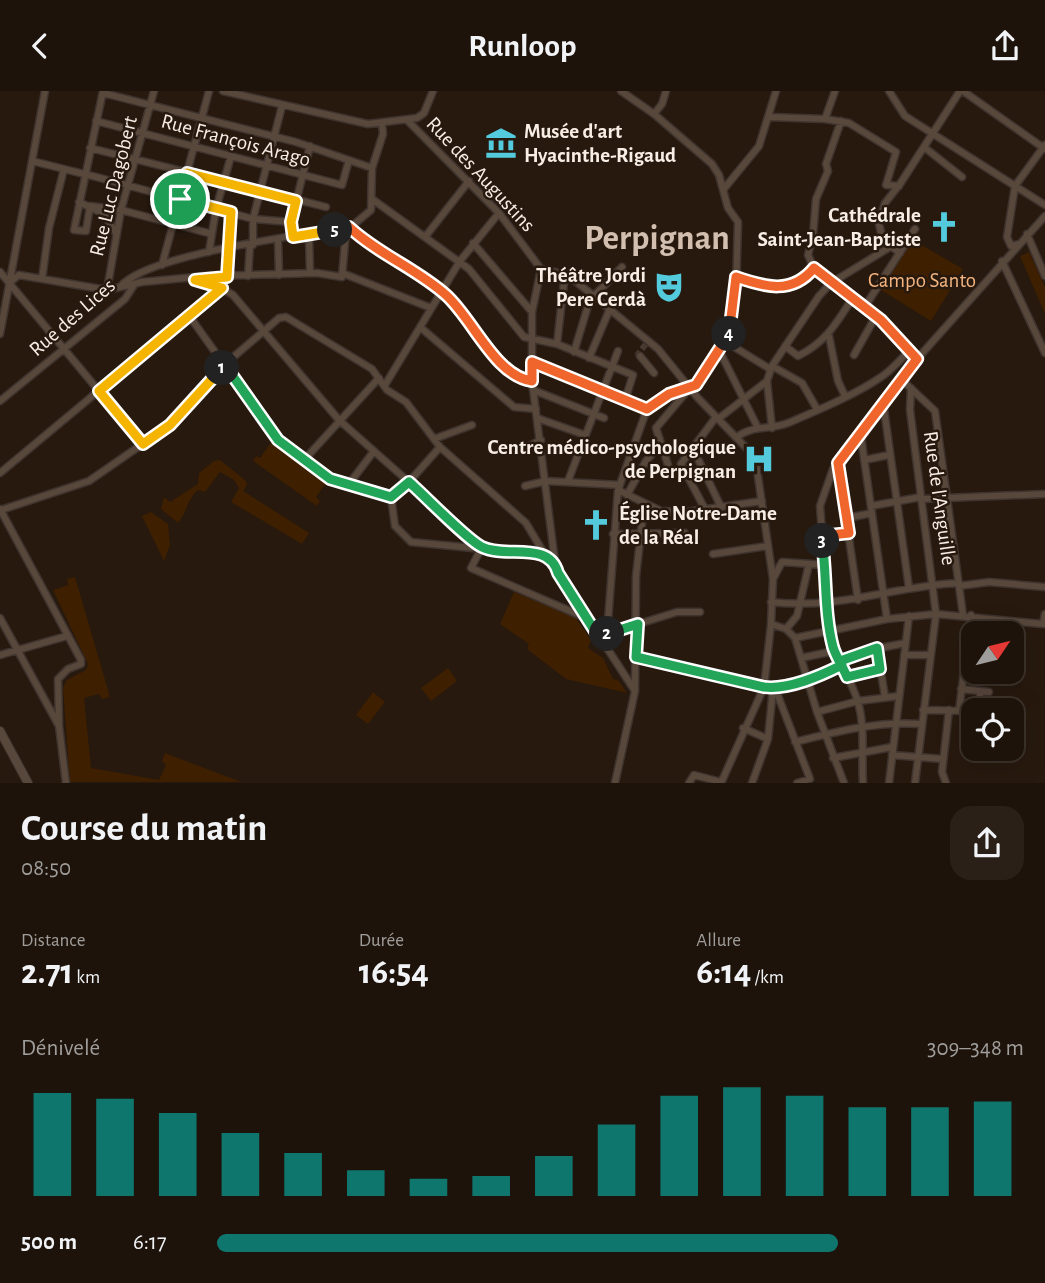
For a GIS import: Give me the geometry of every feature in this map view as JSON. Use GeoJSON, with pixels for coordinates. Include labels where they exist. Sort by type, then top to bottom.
{"type":"FeatureCollection","features":[{"type":"Feature","properties":{"kind":"main road"},"geometry":{"type":"LineString","coordinates":[[0,731],[28,782]]}},
{"type":"Feature","properties":{"kind":"street"},"geometry":{"type":"LineString","coordinates":[[0,334],[45,91]]}},
{"type":"Feature","properties":{"kind":"street","name":"Rue Luc Dagobert"},"geometry":{"type":"LineString","coordinates":[[107,290],[121,210],[154,91]]}},
{"type":"Feature","properties":{"kind":"street"},"geometry":{"type":"LineString","coordinates":[[162,265],[209,91]]}},
{"type":"Feature","properties":{"kind":"street"},"geometry":{"type":"LineString","coordinates":[[223,91],[346,122],[382,123],[408,121],[424,113],[433,93]]}},
{"type":"Feature","properties":{"kind":"street"},"geometry":{"type":"LineString","coordinates":[[266,101],[268,91]]}},
{"type":"Feature","properties":{"kind":"street"},"geometry":{"type":"LineString","coordinates":[[621,91],[654,114],[712,164],[729,208],[738,222],[736,277],[726,342],[696,385],[656,428]]}},
{"type":"Feature","properties":{"kind":"street"},"geometry":{"type":"LineString","coordinates":[[654,114],[663,104],[666,91]]}},
{"type":"Feature","properties":{"kind":"street"},"geometry":{"type":"LineString","coordinates":[[723,190],[759,146],[776,91]]}},
{"type":"Feature","properties":{"kind":"street"},"geometry":{"type":"LineString","coordinates":[[825,119],[835,91]]}},
{"type":"Feature","properties":{"kind":"street"},"geometry":{"type":"LineString","coordinates":[[889,91],[905,116],[1045,205]]}},
{"type":"Feature","properties":{"kind":"street"},"geometry":{"type":"LineString","coordinates":[[900,253],[890,247],[881,232],[881,211],[961,91],[1044,147],[1015,186],[1002,261],[1045,353]]}},
{"type":"Feature","properties":{"kind":"street"},"geometry":{"type":"LineString","coordinates":[[90,206],[86,231],[74,230],[103,92],[310,146],[372,168]]}},
{"type":"Feature","properties":{"kind":"street"},"geometry":{"type":"LineString","coordinates":[[248,276],[253,219],[282,106]]}},
{"type":"Feature","properties":{"kind":"street"},"geometry":{"type":"LineString","coordinates":[[769,117],[841,121],[896,152],[886,185],[899,186]]}},
{"type":"Feature","properties":{"kind":"street","name":"Rue François Arago"},"geometry":{"type":"LineString","coordinates":[[96,121],[342,185],[349,160]]}},
{"type":"Feature","properties":{"kind":"street","name":"Rue des Augustins"},"geometry":{"type":"LineString","coordinates":[[408,121],[499,213],[541,269]]}},
{"type":"Feature","properties":{"kind":"street"},"geometry":{"type":"LineString","coordinates":[[841,121],[826,164],[828,171],[816,199],[814,235],[808,255],[814,268],[876,316],[917,359]]}},
{"type":"Feature","properties":{"kind":"street"},"geometry":{"type":"LineString","coordinates":[[120,287],[128,278],[209,252],[349,227],[371,210],[372,168],[383,134],[382,123]]}},
{"type":"Feature","properties":{"kind":"street"},"geometry":{"type":"LineString","coordinates":[[293,237],[291,222],[310,146]]}},
{"type":"Feature","properties":{"kind":"street"},"geometry":{"type":"LineString","coordinates":[[923,147],[962,177]]}},
{"type":"Feature","properties":{"kind":"street"},"geometry":{"type":"LineString","coordinates":[[90,148],[326,207]]}},
{"type":"Feature","properties":{"kind":"street"},"geometry":{"type":"LineString","coordinates":[[209,252],[216,209],[231,156]]}},
{"type":"Feature","properties":{"kind":"street"},"geometry":{"type":"LineString","coordinates":[[32,161],[253,219],[291,222]]}},
{"type":"Feature","properties":{"kind":"street"},"geometry":{"type":"LineString","coordinates":[[42,279],[55,197],[64,169]]}},
{"type":"Feature","properties":{"kind":"street"},"geometry":{"type":"LineString","coordinates":[[425,237],[468,181]]}},
{"type":"Feature","properties":{"kind":"street"},"geometry":{"type":"LineString","coordinates":[[372,199],[460,261],[524,337],[557,344],[633,375],[625,400]]}},
{"type":"Feature","properties":{"kind":"street"},"geometry":{"type":"LineString","coordinates":[[79,202],[212,234]]}},
{"type":"Feature","properties":{"kind":"street"},"geometry":{"type":"LineString","coordinates":[[90,206],[104,215],[117,233]]}},
{"type":"Feature","properties":{"kind":"street"},"geometry":{"type":"LineString","coordinates":[[227,277],[231,212]]}},
{"type":"Feature","properties":{"kind":"street"},"geometry":{"type":"LineString","coordinates":[[384,385],[460,261],[499,213]]}},
{"type":"Feature","properties":{"kind":"street"},"geometry":{"type":"LineString","coordinates":[[863,782],[862,725],[858,701],[834,651],[830,632],[820,506],[833,469],[860,429],[1002,261],[1045,216]]}},
{"type":"Feature","properties":{"kind":"street"},"geometry":{"type":"LineString","coordinates":[[342,275],[349,227]]}},
{"type":"Feature","properties":{"kind":"street"},"geometry":{"type":"LineString","coordinates":[[349,227],[441,292],[505,367],[516,377],[532,381]]}},
{"type":"Feature","properties":{"kind":"street"},"geometry":{"type":"LineString","coordinates":[[864,308],[915,229]]}},
{"type":"Feature","properties":{"kind":"street"},"geometry":{"type":"LineString","coordinates":[[309,234],[310,273]]}},
{"type":"Feature","properties":{"kind":"street"},"geometry":{"type":"LineString","coordinates":[[1027,234],[1044,273]]}},
{"type":"Feature","properties":{"kind":"street"},"geometry":{"type":"LineString","coordinates":[[1007,237],[1011,246],[1019,244]]}},
{"type":"Feature","properties":{"kind":"street"},"geometry":{"type":"LineString","coordinates":[[278,240],[279,275]]}},
{"type":"Feature","properties":{"kind":"street"},"geometry":{"type":"LineString","coordinates":[[473,243],[532,312]]}},
{"type":"Feature","properties":{"kind":"street"},"geometry":{"type":"LineString","coordinates":[[772,428],[767,381],[771,367],[818,296],[890,247]]}},
{"type":"Feature","properties":{"kind":"street"},"geometry":{"type":"LineString","coordinates":[[878,257],[890,269]]}},
{"type":"Feature","properties":{"kind":"street"},"geometry":{"type":"LineString","coordinates":[[574,352],[592,297],[622,267]]}},
{"type":"Feature","properties":{"kind":"street"},"geometry":{"type":"LineString","coordinates":[[736,277],[775,288],[794,285],[814,268]]}},
{"type":"Feature","properties":{"kind":"street"},"geometry":{"type":"LineString","coordinates":[[635,691],[558,573],[555,562],[532,381],[532,312],[541,269],[565,273],[647,343],[753,455],[772,579],[771,624],[764,687],[743,728],[721,782],[694,775],[690,782]]}},
{"type":"Feature","properties":{"kind":"street"},"geometry":{"type":"LineString","coordinates":[[0,272],[143,444]]}},
{"type":"Feature","properties":{"kind":"street","name":"Rue des Lices"},"geometry":{"type":"LineString","coordinates":[[107,290],[209,277],[310,273],[342,275],[430,308]]}},
{"type":"Feature","properties":{"kind":"street"},"geometry":{"type":"LineString","coordinates":[[557,344],[565,273]]}},
{"type":"Feature","properties":{"kind":"street"},"geometry":{"type":"LineString","coordinates":[[9,282],[19,275],[107,290]]}},
{"type":"Feature","properties":{"kind":"street"},"geometry":{"type":"LineString","coordinates":[[195,280],[222,288],[233,295],[339,420],[482,547]]}},
{"type":"Feature","properties":{"kind":"street","name":"Rue des Lices"},"geometry":{"type":"LineString","coordinates":[[0,401],[125,299],[134,285]]}},
{"type":"Feature","properties":{"kind":"street"},"geometry":{"type":"LineString","coordinates":[[0,473],[222,288]]}},
{"type":"Feature","properties":{"kind":"street"},"geometry":{"type":"LineString","coordinates":[[785,346],[798,356],[829,336],[852,299]]}},
{"type":"Feature","properties":{"kind":"street"},"geometry":{"type":"LineString","coordinates":[[589,358],[609,311]]}},
{"type":"Feature","properties":{"kind":"street"},"geometry":{"type":"LineString","coordinates":[[853,355],[876,316]]}},
{"type":"Feature","properties":{"kind":"street"},"geometry":{"type":"LineString","coordinates":[[190,317],[278,440],[330,479],[391,497]]}},
{"type":"Feature","properties":{"kind":"street"},"geometry":{"type":"LineString","coordinates":[[0,509],[8,510],[89,481],[170,425],[225,365],[279,318],[286,317],[372,369],[387,390],[405,402],[440,447],[526,523],[545,555],[555,562]]}},
{"type":"Feature","properties":{"kind":"street"},"geometry":{"type":"LineString","coordinates":[[420,327],[514,407],[536,409]]}},
{"type":"Feature","properties":{"kind":"street"},"geometry":{"type":"LineString","coordinates":[[829,336],[838,381],[845,395]]}},
{"type":"Feature","properties":{"kind":"street"},"geometry":{"type":"LineString","coordinates":[[726,342],[802,383],[817,409]]}},
{"type":"Feature","properties":{"kind":"street"},"geometry":{"type":"LineString","coordinates":[[568,481],[618,351]]}},
{"type":"Feature","properties":{"kind":"street"},"geometry":{"type":"LineString","coordinates":[[737,437],[748,429],[772,428],[817,409],[881,377],[910,351]]}},
{"type":"Feature","properties":{"kind":"street"},"geometry":{"type":"LineString","coordinates":[[720,352],[758,428]]}},
{"type":"Feature","properties":{"kind":"street"},"geometry":{"type":"LineString","coordinates":[[640,356],[654,373]]}},
{"type":"Feature","properties":{"kind":"street"},"geometry":{"type":"LineString","coordinates":[[532,362],[625,400],[646,413],[656,428],[659,446],[668,465]]}},
{"type":"Feature","properties":{"kind":"street"},"geometry":{"type":"LineString","coordinates":[[304,460],[379,378]]}},
{"type":"Feature","properties":{"kind":"street"},"geometry":{"type":"LineString","coordinates":[[705,509],[681,464],[717,418],[767,381]]}},
{"type":"Feature","properties":{"kind":"street"},"geometry":{"type":"LineString","coordinates":[[903,381],[935,411],[959,584],[967,615],[959,711],[923,710]]}},
{"type":"Feature","properties":{"kind":"street","name":"Rue de l'Anguille"},"geometry":{"type":"LineString","coordinates":[[911,388],[909,399],[936,614],[915,782]]}},
{"type":"Feature","properties":{"kind":"street"},"geometry":{"type":"LineString","coordinates":[[607,634],[613,534],[619,488],[646,413],[669,394],[690,389]]}},
{"type":"Feature","properties":{"kind":"street"},"geometry":{"type":"LineString","coordinates":[[533,390],[604,418]]}},
{"type":"Feature","properties":{"kind":"street"},"geometry":{"type":"LineString","coordinates":[[883,402],[909,588]]}},
{"type":"Feature","properties":{"kind":"street"},"geometry":{"type":"LineString","coordinates":[[537,418],[584,435]]}},
{"type":"Feature","properties":{"kind":"street"},"geometry":{"type":"LineString","coordinates":[[434,439],[472,425]]}},
{"type":"Feature","properties":{"kind":"street"},"geometry":{"type":"LineString","coordinates":[[860,429],[887,619]]}},
{"type":"Feature","properties":{"kind":"street"},"geometry":{"type":"LineString","coordinates":[[519,451],[541,440]]}},
{"type":"Feature","properties":{"kind":"street"},"geometry":{"type":"LineString","coordinates":[[627,495],[646,461],[659,446]]}},
{"type":"Feature","properties":{"kind":"street"},"geometry":{"type":"LineString","coordinates":[[391,497],[409,482],[440,447]]}},
{"type":"Feature","properties":{"kind":"street"},"geometry":{"type":"LineString","coordinates":[[349,484],[374,451]]}},
{"type":"Feature","properties":{"kind":"street"},"geometry":{"type":"LineString","coordinates":[[864,460],[889,455]]}},
{"type":"Feature","properties":{"kind":"street"},"geometry":{"type":"LineString","coordinates":[[699,461],[721,507]]}},
{"type":"Feature","properties":{"kind":"street"},"geometry":{"type":"LineString","coordinates":[[838,463],[858,600]]}},
{"type":"Feature","properties":{"kind":"street"},"geometry":{"type":"LineString","coordinates":[[525,485],[568,481],[619,488],[643,505],[661,511],[705,509],[762,501]]}},
{"type":"Feature","properties":{"kind":"street"},"geometry":{"type":"LineString","coordinates":[[847,518],[896,501],[1045,494]]}},
{"type":"Feature","properties":{"kind":"street"},"geometry":{"type":"LineString","coordinates":[[391,497],[395,526],[411,542],[545,555]]}},
{"type":"Feature","properties":{"kind":"street"},"geometry":{"type":"LineString","coordinates":[[614,782],[635,691],[638,624],[636,576],[643,505]]}},
{"type":"Feature","properties":{"kind":"street"},"geometry":{"type":"LineString","coordinates":[[0,509],[81,664],[68,669],[58,679],[59,726],[66,782]]}},
{"type":"Feature","properties":{"kind":"street"},"geometry":{"type":"LineString","coordinates":[[613,534],[685,533]]}},
{"type":"Feature","properties":{"kind":"street"},"geometry":{"type":"LineString","coordinates":[[822,536],[849,533]]}},
{"type":"Feature","properties":{"kind":"street"},"geometry":{"type":"LineString","coordinates":[[482,547],[471,568],[586,618]]}},
{"type":"Feature","properties":{"kind":"street"},"geometry":{"type":"LineString","coordinates":[[713,554],[768,547]]}},
{"type":"Feature","properties":{"kind":"street"},"geometry":{"type":"LineString","coordinates":[[772,579],[782,562],[826,565]]}},
{"type":"Feature","properties":{"kind":"street"},"geometry":{"type":"LineString","coordinates":[[786,629],[797,616],[809,564]]}},
{"type":"Feature","properties":{"kind":"street"},"geometry":{"type":"LineString","coordinates":[[771,603],[828,605],[934,584],[989,582],[1045,587]]}},
{"type":"Feature","properties":{"kind":"street"},"geometry":{"type":"LineString","coordinates":[[598,636],[677,613],[700,612]]}},
{"type":"Feature","properties":{"kind":"street"},"geometry":{"type":"LineString","coordinates":[[795,638],[909,616],[967,615],[1043,624],[1045,614]]}},
{"type":"Feature","properties":{"kind":"street"},"geometry":{"type":"LineString","coordinates":[[889,782],[909,616]]}},
{"type":"Feature","properties":{"kind":"street"},"geometry":{"type":"LineString","coordinates":[[0,618],[59,726]]}},
{"type":"Feature","properties":{"kind":"street"},"geometry":{"type":"LineString","coordinates":[[771,624],[786,629],[795,638],[824,734],[844,782]]}},
{"type":"Feature","properties":{"kind":"street"},"geometry":{"type":"LineString","coordinates":[[0,655],[67,636]]}},
{"type":"Feature","properties":{"kind":"street"},"geometry":{"type":"LineString","coordinates":[[636,657],[774,688],[807,679],[877,648],[906,643]]}},
{"type":"Feature","properties":{"kind":"street"},"geometry":{"type":"LineString","coordinates":[[877,648],[885,697]]}},
{"type":"Feature","properties":{"kind":"street"},"geometry":{"type":"LineString","coordinates":[[800,658],[834,651]]}},
{"type":"Feature","properties":{"kind":"street"},"geometry":{"type":"LineString","coordinates":[[904,655],[930,655]]}},
{"type":"Feature","properties":{"kind":"street"},"geometry":{"type":"LineString","coordinates":[[847,677],[880,669]]}},
{"type":"Feature","properties":{"kind":"street"},"geometry":{"type":"LineString","coordinates":[[752,782],[768,739],[774,688]]}},
{"type":"Feature","properties":{"kind":"street"},"geometry":{"type":"LineString","coordinates":[[774,688],[810,779],[797,782]]}},
{"type":"Feature","properties":{"kind":"street"},"geometry":{"type":"LineString","coordinates":[[961,689],[989,692]]}},
{"type":"Feature","properties":{"kind":"street"},"geometry":{"type":"LineString","coordinates":[[980,691],[980,698]]}},
{"type":"Feature","properties":{"kind":"street"},"geometry":{"type":"LineString","coordinates":[[817,712],[858,701],[899,696]]}},
{"type":"Feature","properties":{"kind":"street"},"geometry":{"type":"LineString","coordinates":[[946,782],[942,772],[949,710]]}},
{"type":"Feature","properties":{"kind":"street"},"geometry":{"type":"LineString","coordinates":[[795,742],[862,725],[896,722],[921,724]]}},
{"type":"Feature","properties":{"kind":"street"},"geometry":{"type":"LineString","coordinates":[[743,728],[768,739]]}},
{"type":"Feature","properties":{"kind":"street"},"geometry":{"type":"LineString","coordinates":[[833,758],[892,747]]}},
{"type":"Feature","properties":{"kind":"street"},"geometry":{"type":"LineString","coordinates":[[892,755],[943,759]]}},
{"type":"Feature","properties":{"kind":"green space","name":"Campo Santo"},"geometry":{"type":"Polygon","coordinates":[[[911,239],[963,269],[931,321],[881,290],[911,239]]]}},
{"type":"Feature","properties":{"kind":"green space"},"geometry":{"type":"Polygon","coordinates":[[[1029,252],[1045,287],[1045,314],[1020,256],[1029,252]]]}},
{"type":"Feature","properties":{"kind":"green space"},"geometry":{"type":"Polygon","coordinates":[[[272,441],[327,482],[316,497],[320,501],[317,506],[253,461],[256,456],[260,458],[272,441]]]}},
{"type":"Feature","properties":{"kind":"green space"},"geometry":{"type":"Polygon","coordinates":[[[220,460],[245,480],[247,485],[243,491],[309,533],[302,544],[231,502],[239,488],[234,480],[220,472],[205,492],[198,490],[194,494],[178,523],[161,509],[164,497],[170,502],[198,484],[199,473],[214,461],[220,460]]]}},
{"type":"Feature","properties":{"kind":"green space"},"geometry":{"type":"Polygon","coordinates":[[[151,512],[168,524],[170,545],[164,561],[142,516],[151,512]]]}},
{"type":"Feature","properties":{"kind":"green space"},"geometry":{"type":"Polygon","coordinates":[[[75,577],[110,697],[102,699],[99,694],[84,698],[91,768],[159,780],[166,765],[162,761],[165,753],[241,782],[70,782],[63,688],[67,680],[86,670],[88,664],[53,590],[68,585],[67,579],[75,577]]]}},
{"type":"Feature","properties":{"kind":"green space"},"geometry":{"type":"Polygon","coordinates":[[[514,592],[576,618],[591,640],[588,648],[603,658],[613,679],[618,680],[627,693],[566,679],[527,649],[529,644],[500,624],[514,592]]]}},
{"type":"Feature","properties":{"kind":"green space"},"geometry":{"type":"Polygon","coordinates":[[[448,668],[457,681],[431,701],[421,688],[448,668]]]}},
{"type":"Feature","properties":{"kind":"green space"},"geometry":{"type":"Polygon","coordinates":[[[373,692],[385,702],[368,724],[356,715],[373,692]]]}},
{"type":"Feature","properties":{"kind":"tunnel"},"geometry":{"type":"LineString","coordinates":[[640,356],[638,354],[646,344]]}},
{"type":"Feature","properties":{"kind":"place","name":"Musée d'art Hyacinthe-Rigaud"},"geometry":{"type":"Point","coordinates":[501,143]}},
{"type":"Feature","properties":{"kind":"place","name":"Cathédrale Saint-Jean-Baptiste"},"geometry":{"type":"Point","coordinates":[944,227]}},
{"type":"Feature","properties":{"kind":"place","name":"Théâtre Jordi Pere Cerdà"},"geometry":{"type":"Point","coordinates":[669,287]}},
{"type":"Feature","properties":{"kind":"place","name":"Centre médico-psychologique de Perpignan"},"geometry":{"type":"Point","coordinates":[759,459]}},
{"type":"Feature","properties":{"kind":"place","name":"Église Notre-Dame de la Réal"},"geometry":{"type":"Point","coordinates":[596,525]}},
{"type":"Feature","properties":{"kind":"district","name":"Perpignan"},"geometry":{"type":"Point","coordinates":[657,237]}},
{"type":"Feature","properties":{"kind":"route"},"geometry":{"type":"LineString","coordinates":[[180,199],[187,173],[296,201],[291,222],[293,237],[349,227],[372,246],[446,296],[516,377],[532,381],[532,362],[647,409],[669,394],[696,385],[705,375],[729,334],[736,277],[775,288],[794,285],[808,276],[814,268],[835,282],[894,332],[917,359],[903,381],[860,429],[838,463],[849,533],[822,536],[834,651],[840,661],[842,665],[843,667],[847,677],[880,669],[877,648],[840,661],[842,665],[828,672],[775,688],[636,657],[638,624],[598,636],[558,573],[555,562],[545,555],[482,547],[409,482],[391,497],[330,479],[278,440],[225,365],[170,425],[143,444],[99,391],[222,288],[195,280],[206,276],[227,277],[231,212],[180,199]]}}]}
